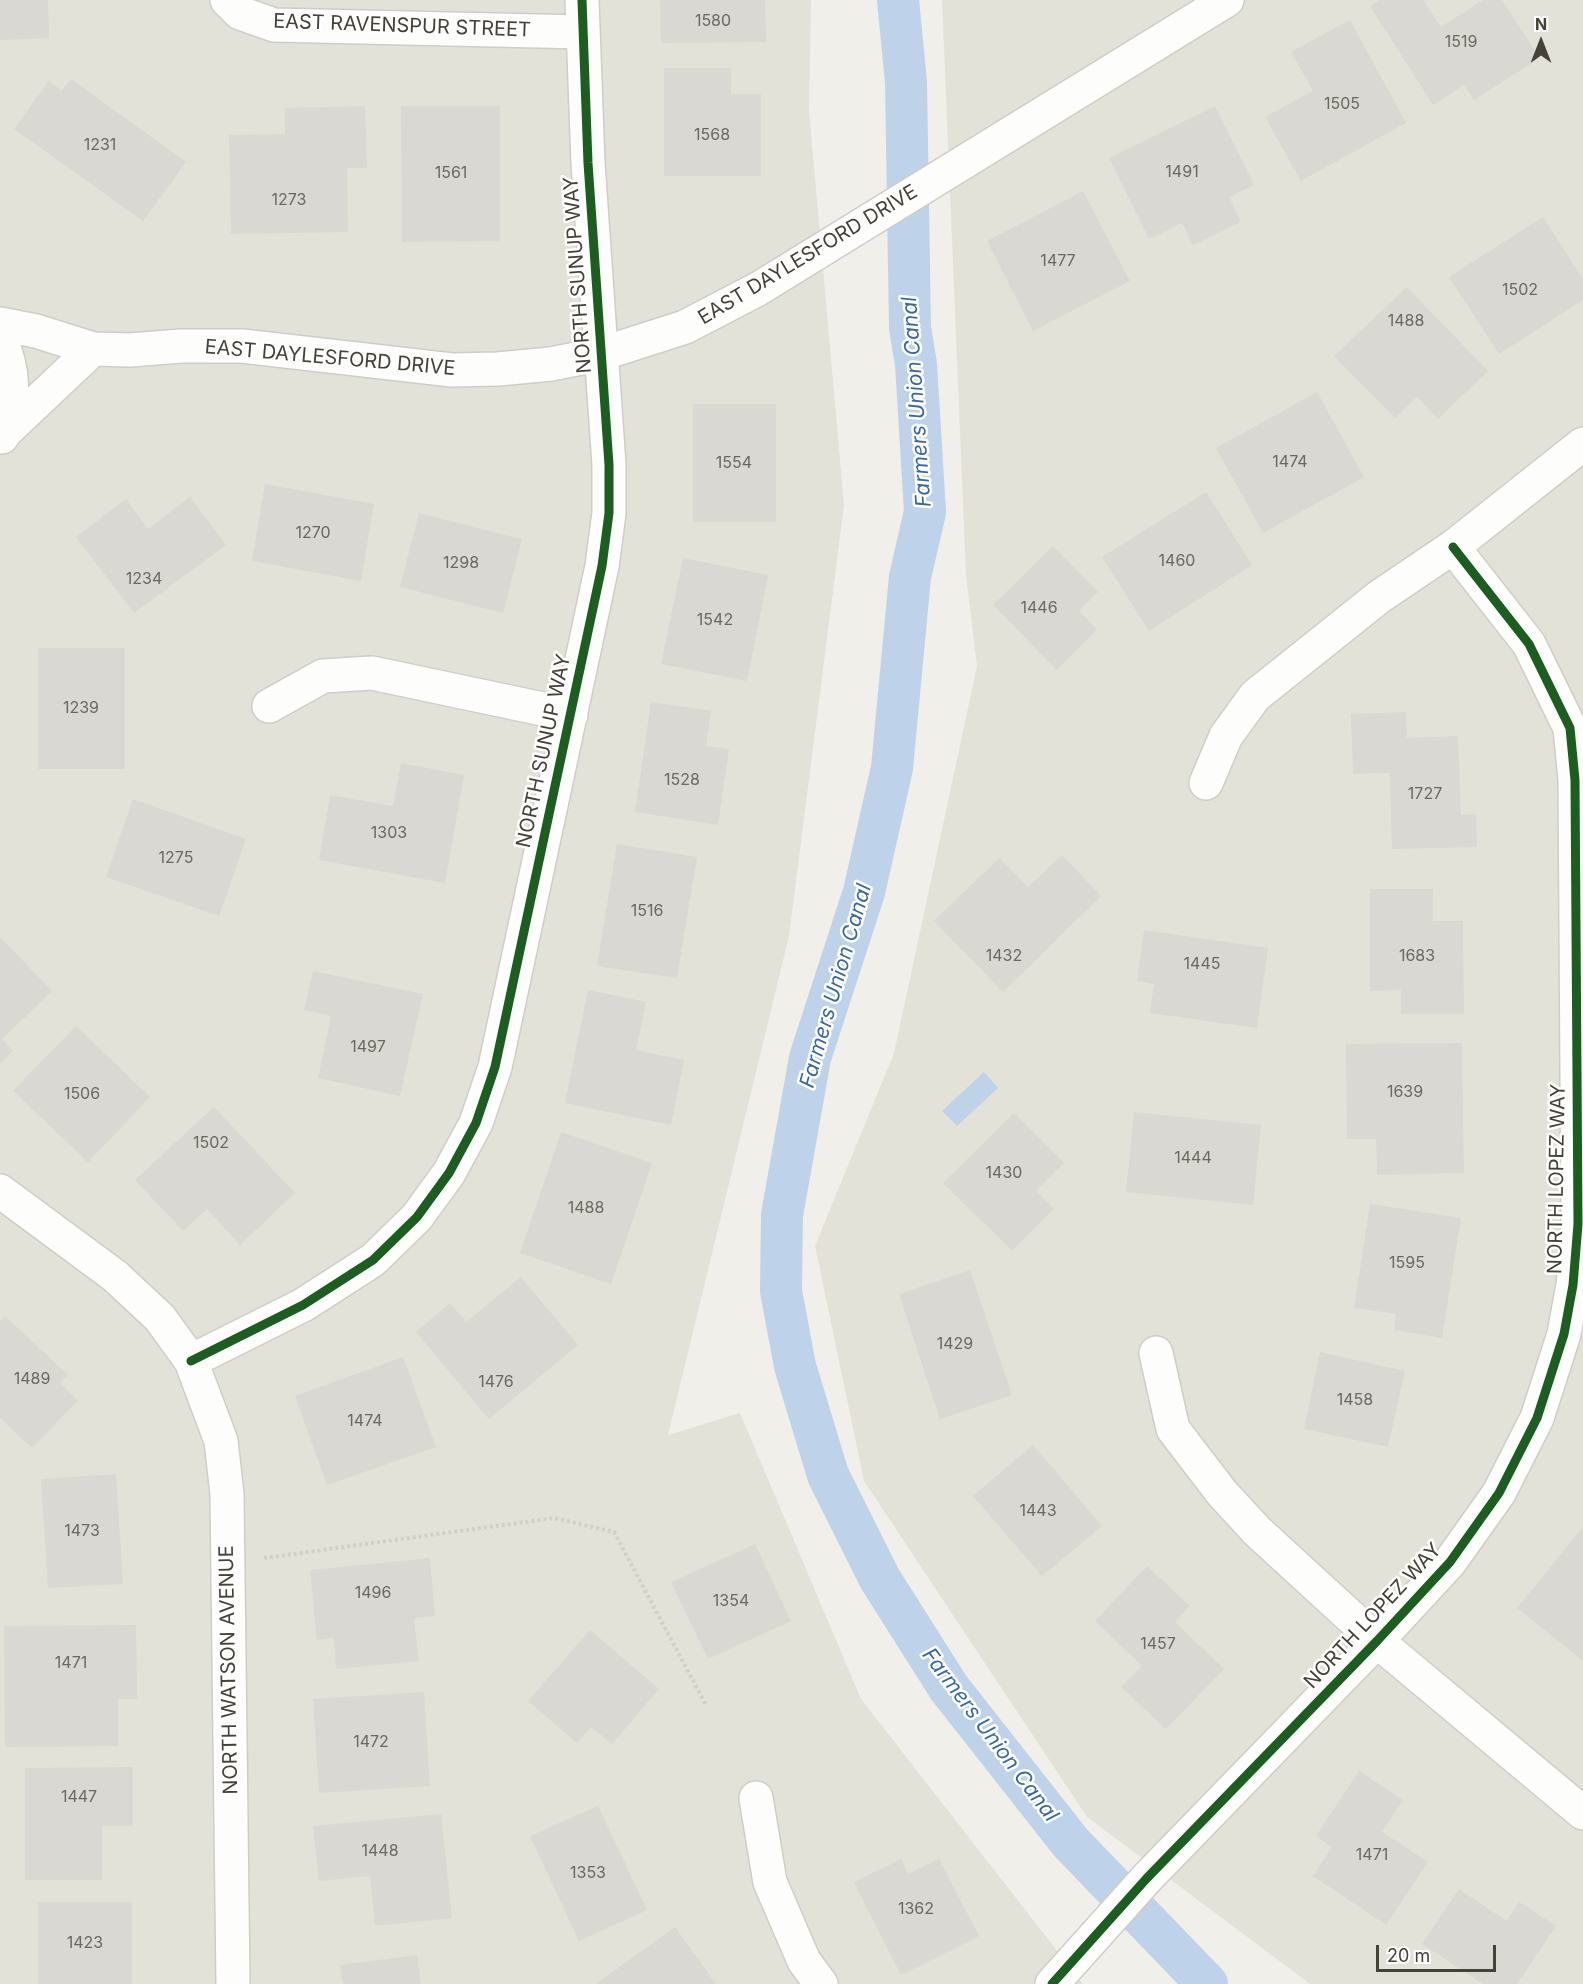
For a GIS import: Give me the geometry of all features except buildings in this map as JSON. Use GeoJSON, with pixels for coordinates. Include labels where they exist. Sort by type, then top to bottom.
{"type":"FeatureCollection","features":[{"type":"Feature","properties":{"kind":"street","name":"EAST RAVENSPUR STREET"},"geometry":{"type":"LineString","coordinates":[[228,0],[240,13],[274,25],[583,32]]}},
{"type":"Feature","properties":{"kind":"street","name":"NORTH SUNUP WAY"},"geometry":{"type":"LineString","coordinates":[[190,1361],[303,1305],[373,1260],[417,1217],[449,1173],[476,1123],[495,1067],[602,566],[609,513],[609,465],[588,163],[582,0]]}},
{"type":"Feature","properties":{"kind":"street","name":"EAST DAYLESFORD DRIVE"},"geometry":{"type":"LineString","coordinates":[[0,324],[36,332],[93,350],[242,346],[452,370],[551,364],[601,354],[685,327],[758,289],[1227,0]]}},
{"type":"Feature","properties":{"kind":"street"},"geometry":{"type":"LineString","coordinates":[[0,338],[9,357],[13,395],[3,436]]}},
{"type":"Feature","properties":{"kind":"street"},"geometry":{"type":"LineString","coordinates":[[3,436],[93,350]]}},
{"type":"Feature","properties":{"kind":"street"},"geometry":{"type":"LineString","coordinates":[[1206,783],[1226,736],[1254,696],[1379,597],[1453,547],[1583,444]]}},
{"type":"Feature","properties":{"kind":"street","name":"NORTH LOPEZ WAY"},"geometry":{"type":"LineString","coordinates":[[1052,1984],[1147,1878],[1377,1641],[1450,1562],[1499,1493],[1537,1418],[1564,1334],[1574,1285],[1578,1224],[1575,780],[1570,728],[1529,644],[1453,547]]}},
{"type":"Feature","properties":{"kind":"street"},"geometry":{"type":"LineString","coordinates":[[269,706],[323,676],[372,673],[571,715]]}},
{"type":"Feature","properties":{"kind":"street","name":"NORTH WATSON AVENUE"},"geometry":{"type":"LineString","coordinates":[[0,1191],[115,1276],[160,1318],[190,1361],[221,1441],[227,1494],[233,1984]]}},
{"type":"Feature","properties":{"kind":"street"},"geometry":{"type":"LineString","coordinates":[[1156,1353],[1173,1429],[1215,1484],[1257,1531],[1377,1641],[1583,1813]]}},
{"type":"Feature","properties":{"kind":"street"},"geometry":{"type":"LineString","coordinates":[[756,1798],[770,1882],[804,1960],[821,1984]]}},
{"type":"Feature","properties":{"kind":"path"},"geometry":{"type":"LineString","coordinates":[[263,1558],[554,1518],[614,1532],[706,1705]]}},
{"type":"Feature","properties":{"kind":"shaded area"},"geometry":{"type":"Polygon","coordinates":[[[0,0],[811,0],[809,110],[844,505],[789,936],[668,1435],[740,1413],[861,1699],[1083,1984],[0,1984],[0,0]]]}},
{"type":"Feature","properties":{"kind":"shaded area"},"geometry":{"type":"Polygon","coordinates":[[[942,0],[1583,0],[1583,1984],[1310,1984],[1087,1817],[864,1481],[815,1246],[894,1053],[977,666],[966,575],[942,0]]]}},
{"type":"Feature","properties":{"kind":"water"},"geometry":{"type":"Polygon","coordinates":[[[984,1072],[998,1088],[957,1126],[942,1111],[984,1072]]]}},
{"type":"Feature","properties":{"kind":"waterway","name":"Farmers Union Canal"},"geometry":{"type":"LineString","coordinates":[[898,0],[906,82],[910,328],[916,364],[925,512],[910,577],[892,768],[864,892],[810,1058],[782,1215],[781,1291],[795,1366],[828,1475],[880,1579],[949,1688],[1071,1843],[1207,1984]]}},
{"type":"Feature","properties":{"kind":"cycle path"},"geometry":{"type":"LineString","coordinates":[[191,1361],[303,1305],[373,1260],[417,1217],[449,1173],[476,1123],[495,1067],[602,566],[609,513],[609,465],[588,163],[582,0]]}},
{"type":"Feature","properties":{"kind":"cycle path"},"geometry":{"type":"LineString","coordinates":[[1052,1984],[1147,1878],[1377,1641],[1450,1562],[1499,1493],[1537,1418],[1564,1334],[1573,1285],[1578,1224],[1575,780],[1570,728],[1529,644],[1453,547]]}}]}
